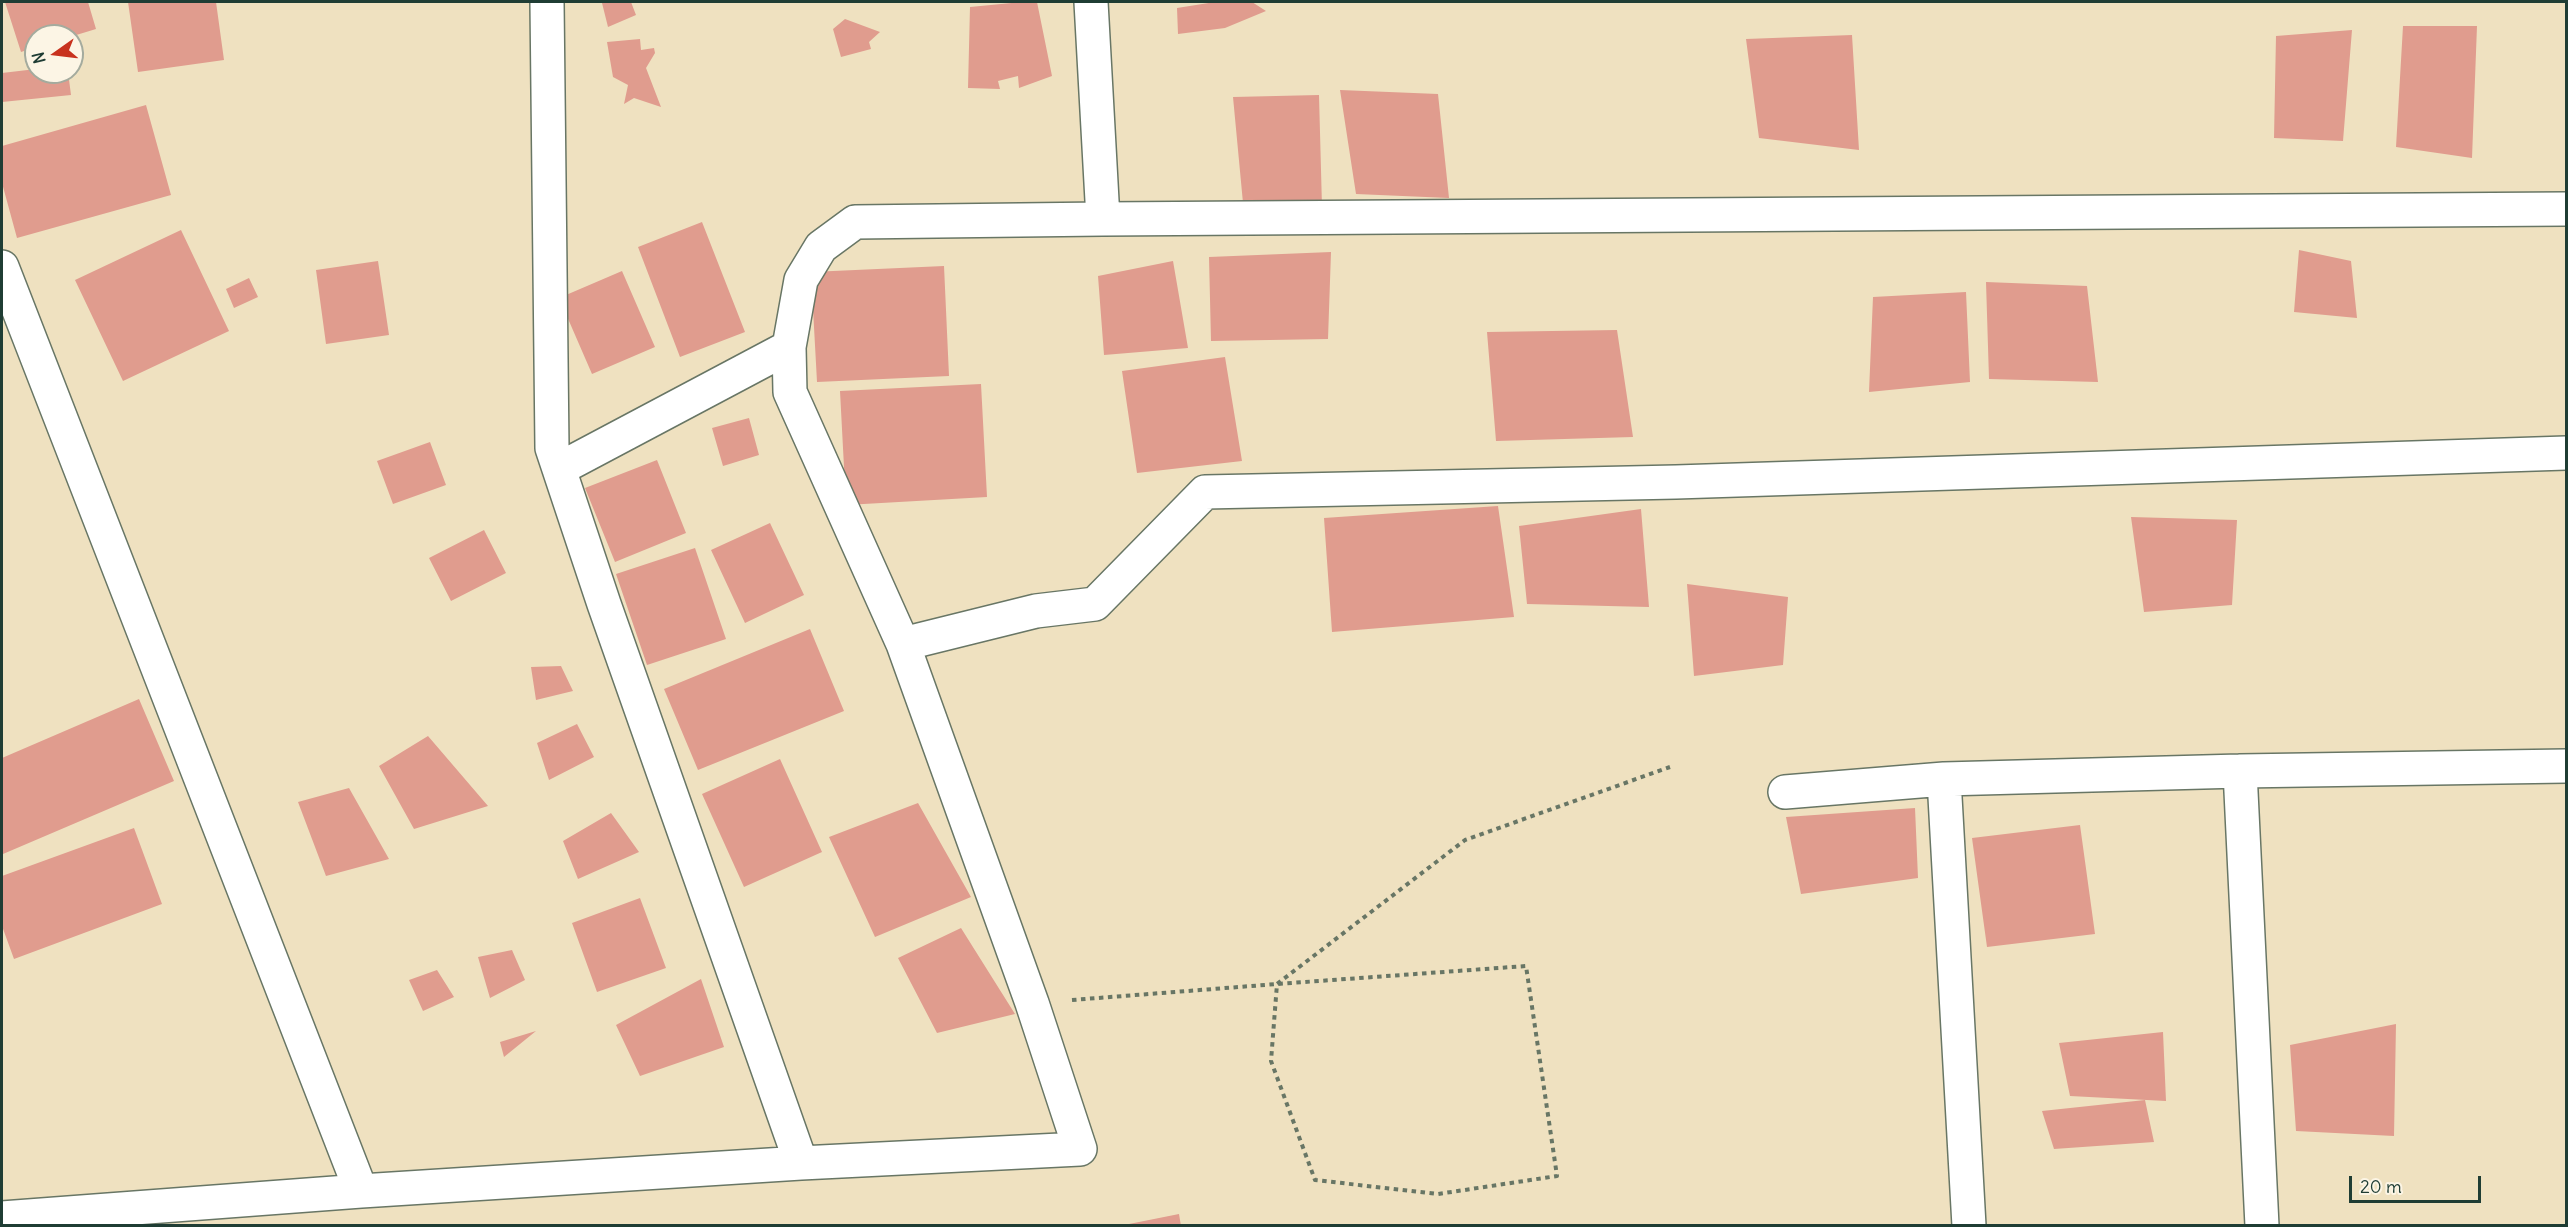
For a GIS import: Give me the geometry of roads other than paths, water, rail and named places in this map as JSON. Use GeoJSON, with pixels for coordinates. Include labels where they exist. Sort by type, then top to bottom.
{"type":"FeatureCollection","features":[{"type":"Feature","properties":{"kind":"street"},"geometry":{"type":"LineString","coordinates":[[548,2],[552,448],[604,604],[801,1163]]}},
{"type":"Feature","properties":{"kind":"street"},"geometry":{"type":"LineString","coordinates":[[1091,2],[1103,219]]}},
{"type":"Feature","properties":{"kind":"street"},"geometry":{"type":"LineString","coordinates":[[2,1218],[361,1191],[801,1163],[1080,1149],[1032,1003],[903,644],[790,392],[789,347],[801,280],[821,247],[855,222],[2566,209]]}},
{"type":"Feature","properties":{"kind":"street"},"geometry":{"type":"LineString","coordinates":[[2,267],[361,1191]]}},
{"type":"Feature","properties":{"kind":"street"},"geometry":{"type":"LineString","coordinates":[[559,469],[789,347]]}},
{"type":"Feature","properties":{"kind":"street"},"geometry":{"type":"LineString","coordinates":[[903,644],[1036,611],[1095,604],[1205,492],[1676,482],[2566,453]]}},
{"type":"Feature","properties":{"kind":"street"},"geometry":{"type":"LineString","coordinates":[[1785,792],[1944,779],[2240,771],[2566,766]]}},
{"type":"Feature","properties":{"kind":"street"},"geometry":{"type":"LineString","coordinates":[[2240,771],[2262,1226]]}},
{"type":"Feature","properties":{"kind":"street"},"geometry":{"type":"LineString","coordinates":[[1944,779],[1969,1226]]}}]}
